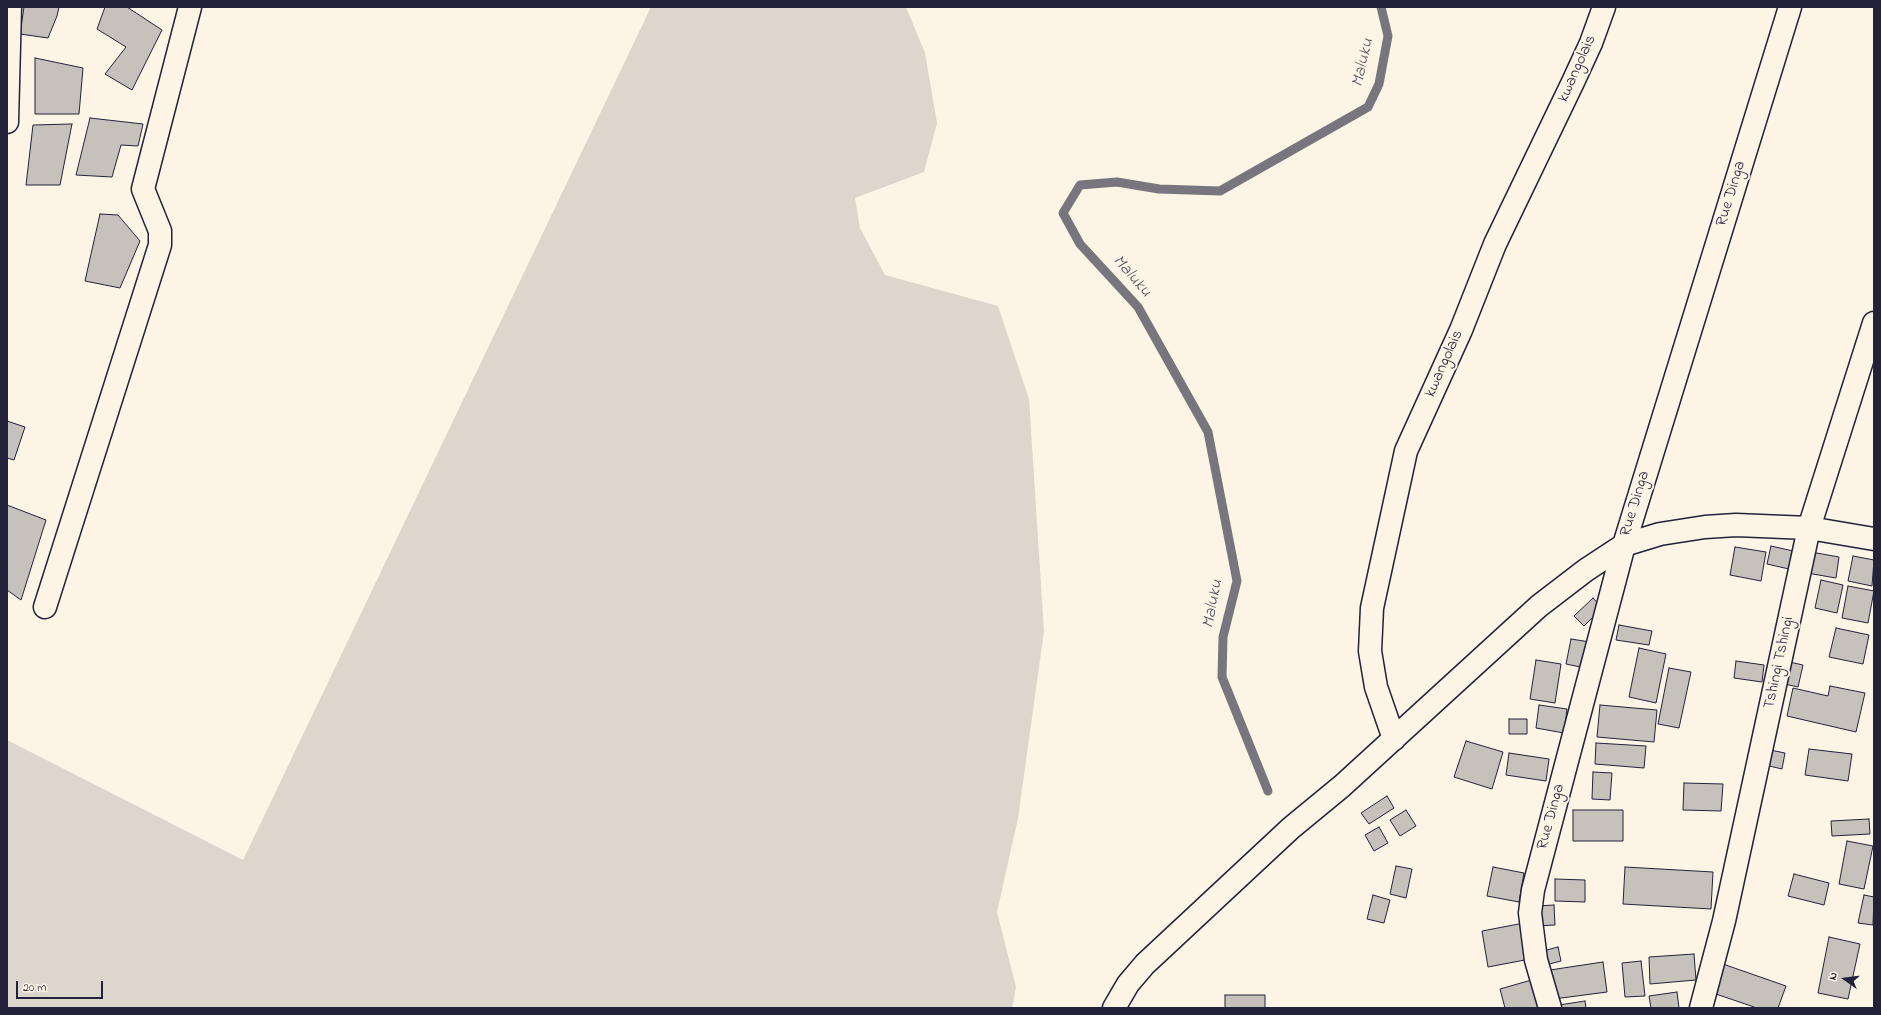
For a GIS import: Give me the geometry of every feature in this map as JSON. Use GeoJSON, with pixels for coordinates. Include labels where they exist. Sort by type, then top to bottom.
{"type":"FeatureCollection","features":[{"type":"Feature","properties":{"kind":"street"},"geometry":{"type":"LineString","coordinates":[[7,122],[10,7]]}},
{"type":"Feature","properties":{"kind":"street"},"geometry":{"type":"LineString","coordinates":[[45,607],[160,245],[160,231],[143,189],[190,7]]}},
{"type":"Feature","properties":{"kind":"street","name":"kwangolais"},"geometry":{"type":"LineString","coordinates":[[1394,739],[1376,687],[1370,651],[1372,608],[1406,451],[1461,330],[1495,244],[1576,75],[1604,7]]}},
{"type":"Feature","properties":{"kind":"street","name":"Rue Dinga"},"geometry":{"type":"LineString","coordinates":[[1550,1008],[1536,960],[1530,913],[1533,890],[1624,545],[1790,7]]}},
{"type":"Feature","properties":{"kind":"street","name":"Tshingi Tshingi"},"geometry":{"type":"LineString","coordinates":[[1701,1008],[1724,921],[1809,528],[1874,323]]}},
{"type":"Feature","properties":{"kind":"street"},"geometry":{"type":"LineString","coordinates":[[1114,1008],[1128,984],[1145,964],[1291,828],[1342,786],[1539,606],[1586,570],[1624,545],[1660,534],[1705,527],[1736,526],[1809,528],[1874,540]]}},
{"type":"Feature","properties":{"kind":"shaded area"},"geometry":{"type":"Polygon","coordinates":[[[651,7],[906,7],[925,53],[937,123],[924,172],[855,198],[860,228],[885,275],[998,306],[1029,399],[1044,631],[1018,818],[997,912],[1016,987],[1012,1008],[7,1008],[7,740],[243,860],[651,7]]]}},
{"type":"Feature","properties":{"kind":"building"},"geometry":{"type":"Polygon","coordinates":[[[24,7],[59,7],[48,38],[20,34],[24,7]]]}},
{"type":"Feature","properties":{"kind":"building"},"geometry":{"type":"Polygon","coordinates":[[[105,7],[127,7],[162,30],[132,90],[105,74],[126,47],[97,29],[105,7]]]}},
{"type":"Feature","properties":{"kind":"building"},"geometry":{"type":"Polygon","coordinates":[[[35,58],[83,68],[79,114],[35,114],[35,58]]]}},
{"type":"Feature","properties":{"kind":"building"},"geometry":{"type":"Polygon","coordinates":[[[90,118],[143,124],[138,146],[121,145],[112,177],[76,175],[90,118]]]}},
{"type":"Feature","properties":{"kind":"building"},"geometry":{"type":"Polygon","coordinates":[[[72,124],[60,185],[26,185],[33,125],[72,124]]]}},
{"type":"Feature","properties":{"kind":"building"},"geometry":{"type":"Polygon","coordinates":[[[100,214],[118,215],[140,241],[120,288],[85,281],[100,214]]]}},
{"type":"Feature","properties":{"kind":"building"},"geometry":{"type":"Polygon","coordinates":[[[7,421],[25,427],[14,460],[7,458],[7,421]]]}},
{"type":"Feature","properties":{"kind":"building"},"geometry":{"type":"Polygon","coordinates":[[[7,505],[46,520],[21,600],[7,590],[7,505]]]}},
{"type":"Feature","properties":{"kind":"building"},"geometry":{"type":"Polygon","coordinates":[[[1771,546],[1793,551],[1789,569],[1767,564],[1771,546]]]}},
{"type":"Feature","properties":{"kind":"building"},"geometry":{"type":"Polygon","coordinates":[[[1735,547],[1766,552],[1761,581],[1730,575],[1735,547]]]}},
{"type":"Feature","properties":{"kind":"building"},"geometry":{"type":"Polygon","coordinates":[[[1811,552],[1839,557],[1836,578],[1807,573],[1811,552]]]}},
{"type":"Feature","properties":{"kind":"building"},"geometry":{"type":"Polygon","coordinates":[[[1853,556],[1874,560],[1872,586],[1848,581],[1853,556]]]}},
{"type":"Feature","properties":{"kind":"building"},"geometry":{"type":"Polygon","coordinates":[[[1821,580],[1843,585],[1837,613],[1815,608],[1821,580]]]}},
{"type":"Feature","properties":{"kind":"building"},"geometry":{"type":"Polygon","coordinates":[[[1848,586],[1874,591],[1868,623],[1842,618],[1848,586]]]}},
{"type":"Feature","properties":{"kind":"building"},"geometry":{"type":"Polygon","coordinates":[[[1593,598],[1602,608],[1584,626],[1574,616],[1593,598]]]}},
{"type":"Feature","properties":{"kind":"building"},"geometry":{"type":"Polygon","coordinates":[[[1619,625],[1652,631],[1649,645],[1616,640],[1619,625]]]}},
{"type":"Feature","properties":{"kind":"building"},"geometry":{"type":"Polygon","coordinates":[[[1836,628],[1869,635],[1863,664],[1829,657],[1836,628]]]}},
{"type":"Feature","properties":{"kind":"building"},"geometry":{"type":"Polygon","coordinates":[[[1571,639],[1590,642],[1585,668],[1566,664],[1571,639]]]}},
{"type":"Feature","properties":{"kind":"building"},"geometry":{"type":"Polygon","coordinates":[[[1639,648],[1666,654],[1656,703],[1629,697],[1639,648]]]}},
{"type":"Feature","properties":{"kind":"building"},"geometry":{"type":"Polygon","coordinates":[[[1536,660],[1561,664],[1555,703],[1530,699],[1536,660]]]}},
{"type":"Feature","properties":{"kind":"building"},"geometry":{"type":"Polygon","coordinates":[[[1736,661],[1764,665],[1762,682],[1734,678],[1736,661]]]}},
{"type":"Feature","properties":{"kind":"building"},"geometry":{"type":"Polygon","coordinates":[[[1785,661],[1803,665],[1798,687],[1780,683],[1785,661]]]}},
{"type":"Feature","properties":{"kind":"building"},"geometry":{"type":"Polygon","coordinates":[[[1669,668],[1691,672],[1679,728],[1658,724],[1669,668]]]}},
{"type":"Feature","properties":{"kind":"building"},"geometry":{"type":"Polygon","coordinates":[[[1830,686],[1865,693],[1856,732],[1787,716],[1793,688],[1828,696],[1830,686]]]}},
{"type":"Feature","properties":{"kind":"building"},"geometry":{"type":"Polygon","coordinates":[[[1539,705],[1567,709],[1564,733],[1536,728],[1539,705]]]}},
{"type":"Feature","properties":{"kind":"building"},"geometry":{"type":"Polygon","coordinates":[[[1600,705],[1657,710],[1654,742],[1597,737],[1600,705]]]}},
{"type":"Feature","properties":{"kind":"building"},"geometry":{"type":"Polygon","coordinates":[[[1509,719],[1527,719],[1527,734],[1509,734],[1509,719]]]}},
{"type":"Feature","properties":{"kind":"building"},"geometry":{"type":"Polygon","coordinates":[[[1466,741],[1503,752],[1492,789],[1454,777],[1466,741]]]}},
{"type":"Feature","properties":{"kind":"building"},"geometry":{"type":"Polygon","coordinates":[[[1596,743],[1646,746],[1644,768],[1595,764],[1596,743]]]}},
{"type":"Feature","properties":{"kind":"building"},"geometry":{"type":"Polygon","coordinates":[[[1765,749],[1785,753],[1782,769],[1761,764],[1765,749]]]}},
{"type":"Feature","properties":{"kind":"building"},"geometry":{"type":"Polygon","coordinates":[[[1809,749],[1852,754],[1848,781],[1805,775],[1809,749]]]}},
{"type":"Feature","properties":{"kind":"building"},"geometry":{"type":"Polygon","coordinates":[[[1509,753],[1549,759],[1546,781],[1506,775],[1509,753]]]}},
{"type":"Feature","properties":{"kind":"building"},"geometry":{"type":"Polygon","coordinates":[[[1593,772],[1612,773],[1610,800],[1592,799],[1593,772]]]}},
{"type":"Feature","properties":{"kind":"building"},"geometry":{"type":"Polygon","coordinates":[[[1684,783],[1723,784],[1721,811],[1683,810],[1684,783]]]}},
{"type":"Feature","properties":{"kind":"building"},"geometry":{"type":"Polygon","coordinates":[[[1387,796],[1394,808],[1369,824],[1361,813],[1387,796]]]}},
{"type":"Feature","properties":{"kind":"building"},"geometry":{"type":"Polygon","coordinates":[[[1406,810],[1416,826],[1400,836],[1390,820],[1406,810]]]}},
{"type":"Feature","properties":{"kind":"building"},"geometry":{"type":"Polygon","coordinates":[[[1573,810],[1623,810],[1623,841],[1573,841],[1573,810]]]}},
{"type":"Feature","properties":{"kind":"building"},"geometry":{"type":"Polygon","coordinates":[[[1869,819],[1870,834],[1832,836],[1831,821],[1869,819]]]}},
{"type":"Feature","properties":{"kind":"building"},"geometry":{"type":"Polygon","coordinates":[[[1379,827],[1388,843],[1374,851],[1365,835],[1379,827]]]}},
{"type":"Feature","properties":{"kind":"building"},"geometry":{"type":"Polygon","coordinates":[[[1847,841],[1873,846],[1864,889],[1839,884],[1847,841]]]}},
{"type":"Feature","properties":{"kind":"building"},"geometry":{"type":"Polygon","coordinates":[[[1396,866],[1412,869],[1406,898],[1390,894],[1396,866]]]}},
{"type":"Feature","properties":{"kind":"building"},"geometry":{"type":"Polygon","coordinates":[[[1493,867],[1524,873],[1519,902],[1487,896],[1493,867]]]}},
{"type":"Feature","properties":{"kind":"building"},"geometry":{"type":"Polygon","coordinates":[[[1625,867],[1713,872],[1711,909],[1623,904],[1625,867]]]}},
{"type":"Feature","properties":{"kind":"building"},"geometry":{"type":"Polygon","coordinates":[[[1794,874],[1829,883],[1824,905],[1788,896],[1794,874]]]}},
{"type":"Feature","properties":{"kind":"building"},"geometry":{"type":"Polygon","coordinates":[[[1555,879],[1585,880],[1585,902],[1555,901],[1555,879]]]}},
{"type":"Feature","properties":{"kind":"building"},"geometry":{"type":"Polygon","coordinates":[[[1373,895],[1390,900],[1384,923],[1367,919],[1373,895]]]}},
{"type":"Feature","properties":{"kind":"building"},"geometry":{"type":"Polygon","coordinates":[[[1864,895],[1874,897],[1873,925],[1858,923],[1864,895]]]}},
{"type":"Feature","properties":{"kind":"building"},"geometry":{"type":"Polygon","coordinates":[[[1554,905],[1555,925],[1537,926],[1536,906],[1554,905]]]}},
{"type":"Feature","properties":{"kind":"building"},"geometry":{"type":"Polygon","coordinates":[[[1524,923],[1530,959],[1488,967],[1482,931],[1524,923]]]}},
{"type":"Feature","properties":{"kind":"building"},"geometry":{"type":"Polygon","coordinates":[[[1829,937],[1860,944],[1848,999],[1818,993],[1829,937]]]}},
{"type":"Feature","properties":{"kind":"building"},"geometry":{"type":"Polygon","coordinates":[[[1558,947],[1561,961],[1542,966],[1539,952],[1558,947]]]}},
{"type":"Feature","properties":{"kind":"building"},"geometry":{"type":"Polygon","coordinates":[[[1694,954],[1696,980],[1650,984],[1649,957],[1694,954]]]}},
{"type":"Feature","properties":{"kind":"building"},"geometry":{"type":"Polygon","coordinates":[[[1641,961],[1645,996],[1625,997],[1622,963],[1641,961]]]}},
{"type":"Feature","properties":{"kind":"building"},"geometry":{"type":"Polygon","coordinates":[[[1603,962],[1607,992],[1554,999],[1550,970],[1603,962]]]}},
{"type":"Feature","properties":{"kind":"building"},"geometry":{"type":"Polygon","coordinates":[[[1720,963],[1786,986],[1778,1008],[1757,1008],[1710,992],[1720,963]]]}},
{"type":"Feature","properties":{"kind":"building"},"geometry":{"type":"Polygon","coordinates":[[[1535,979],[1543,1008],[1505,1008],[1500,989],[1535,979]]]}},
{"type":"Feature","properties":{"kind":"building"},"geometry":{"type":"Polygon","coordinates":[[[1677,992],[1679,1008],[1651,1008],[1649,996],[1677,992]]]}},
{"type":"Feature","properties":{"kind":"building"},"geometry":{"type":"Polygon","coordinates":[[[1225,995],[1265,995],[1265,1008],[1225,1008],[1225,995]]]}},
{"type":"Feature","properties":{"kind":"building"},"geometry":{"type":"Polygon","coordinates":[[[1585,1001],[1586,1008],[1560,1008],[1559,1005],[1585,1001]]]}},
{"type":"Feature","properties":{"kind":"waterway","name":"Maluku"},"geometry":{"type":"LineString","coordinates":[[1268,791],[1222,677],[1223,637],[1237,581],[1208,432],[1138,307],[1080,244],[1063,213],[1080,185],[1117,182],[1159,189],[1220,191],[1368,107],[1379,84],[1388,36],[1381,7]]}}]}
